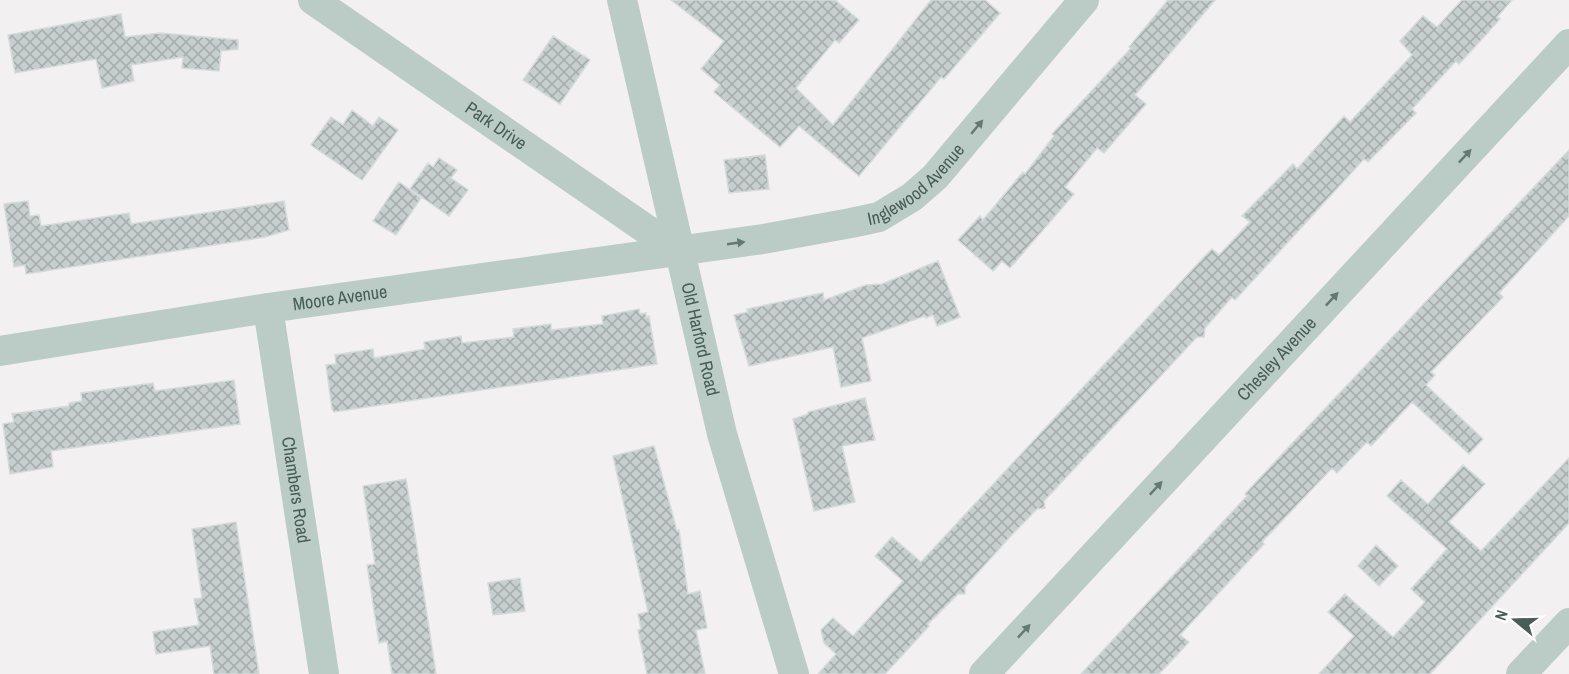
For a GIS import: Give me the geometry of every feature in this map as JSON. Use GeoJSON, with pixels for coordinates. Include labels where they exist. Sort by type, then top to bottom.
{"type":"FeatureCollection","features":[{"type":"Feature","properties":{"kind":"street","name":"Park Drive"},"geometry":{"type":"LineString","coordinates":[[313,0],[678,251]]}},
{"type":"Feature","properties":{"kind":"street","name":"Old Harford Road"},"geometry":{"type":"LineString","coordinates":[[622,0],[678,251],[725,445],[794,674]]}},
{"type":"Feature","properties":{"kind":"street","name":"Inglewood Avenue"},"geometry":{"type":"LineString","coordinates":[[678,251],[763,239],[879,217],[912,197],[935,177],[1084,0]]}},
{"type":"Feature","properties":{"kind":"street","name":"Chesley Avenue"},"geometry":{"type":"LineString","coordinates":[[984,674],[1569,44]]}},
{"type":"Feature","properties":{"kind":"street","name":"Moore Avenue"},"geometry":{"type":"LineString","coordinates":[[0,351],[268,308],[678,251]]}},
{"type":"Feature","properties":{"kind":"street","name":"Chambers Road"},"geometry":{"type":"LineString","coordinates":[[268,308],[324,674]]}},
{"type":"Feature","properties":{"kind":"street"},"geometry":{"type":"LineString","coordinates":[[1521,674],[1569,623]]}},
{"type":"Feature","properties":{"kind":"building"},"geometry":{"type":"Polygon","coordinates":[[[671,0],[835,0],[859,20],[839,43],[835,40],[796,88],[833,125],[931,0],[985,0],[1000,13],[944,79],[941,77],[859,176],[799,126],[780,147],[714,92],[720,85],[701,69],[724,41],[671,0]]]}},
{"type":"Feature","properties":{"kind":"building"},"geometry":{"type":"Polygon","coordinates":[[[1168,0],[1215,0],[1135,95],[1146,104],[1104,153],[1097,148],[1065,187],[1074,194],[1010,268],[1002,261],[993,271],[958,240],[980,216],[983,220],[1023,172],[1025,174],[1054,136],[1052,134],[1131,48],[1129,47],[1168,0]]]}},
{"type":"Feature","properties":{"kind":"building"},"geometry":{"type":"Polygon","coordinates":[[[1462,0],[1512,0],[1497,17],[1500,19],[1474,48],[1459,64],[1456,61],[1412,109],[1416,113],[1368,162],[1364,159],[1235,300],[1232,297],[1205,328],[1204,337],[1197,337],[1044,501],[1045,508],[1037,509],[1008,539],[965,587],[965,594],[958,594],[928,624],[929,626],[885,674],[818,674],[836,654],[824,643],[821,630],[833,618],[853,636],[903,581],[875,556],[892,537],[921,562],[1203,258],[1212,249],[1219,255],[1250,222],[1242,216],[1293,164],[1297,169],[1344,116],[1350,122],[1412,55],[1400,41],[1423,16],[1437,27],[1462,0]]]}},
{"type":"Feature","properties":{"kind":"building"},"geometry":{"type":"Polygon","coordinates":[[[121,14],[125,37],[160,33],[238,40],[238,49],[221,51],[219,71],[182,68],[183,57],[131,65],[134,81],[102,88],[96,59],[15,73],[8,35],[121,14]]]}},
{"type":"Feature","properties":{"kind":"building"},"geometry":{"type":"Polygon","coordinates":[[[553,36],[590,60],[560,104],[523,80],[553,36]]]}},
{"type":"Feature","properties":{"kind":"building"},"geometry":{"type":"Polygon","coordinates":[[[352,110],[373,126],[379,117],[398,130],[362,180],[311,145],[331,117],[343,125],[352,110]]]}},
{"type":"Feature","properties":{"kind":"building"},"geometry":{"type":"Polygon","coordinates":[[[1569,150],[1569,216],[1499,293],[1503,297],[1431,372],[1435,375],[1426,385],[1483,439],[1469,454],[1412,402],[1371,446],[1367,442],[1337,473],[1332,468],[1262,542],[1264,544],[1180,635],[1189,642],[1159,674],[1081,674],[1247,496],[1245,494],[1285,451],[1569,150]]]}},
{"type":"Feature","properties":{"kind":"building"},"geometry":{"type":"Polygon","coordinates":[[[765,155],[769,189],[729,193],[724,160],[765,155]]]}},
{"type":"Feature","properties":{"kind":"building"},"geometry":{"type":"Polygon","coordinates":[[[439,158],[457,170],[451,178],[468,190],[449,216],[410,189],[428,163],[433,167],[439,158]]]}},
{"type":"Feature","properties":{"kind":"building"},"geometry":{"type":"Polygon","coordinates":[[[399,182],[421,198],[396,235],[373,221],[399,182]]]}},
{"type":"Feature","properties":{"kind":"building"},"geometry":{"type":"Polygon","coordinates":[[[28,201],[30,216],[39,215],[41,226],[129,213],[131,224],[284,201],[289,230],[265,237],[26,274],[25,265],[14,267],[4,204],[28,201]]]}},
{"type":"Feature","properties":{"kind":"building"},"geometry":{"type":"Polygon","coordinates":[[[938,261],[960,317],[937,326],[933,315],[926,318],[925,316],[862,338],[871,381],[841,387],[833,347],[749,366],[734,315],[748,312],[747,309],[823,293],[824,300],[866,285],[882,284],[938,261]]]}},
{"type":"Feature","properties":{"kind":"building"},"geometry":{"type":"Polygon","coordinates":[[[639,309],[640,314],[646,313],[646,317],[649,316],[657,364],[334,412],[332,409],[326,365],[336,364],[335,355],[373,349],[374,358],[425,349],[424,342],[461,336],[462,343],[514,337],[513,329],[551,324],[551,330],[603,324],[602,316],[639,309]]]}},
{"type":"Feature","properties":{"kind":"building"},"geometry":{"type":"Polygon","coordinates":[[[234,380],[240,424],[51,451],[53,467],[10,474],[3,424],[14,422],[12,414],[69,406],[69,403],[82,401],[81,393],[153,383],[155,391],[234,380]]]}},
{"type":"Feature","properties":{"kind":"building"},"geometry":{"type":"Polygon","coordinates":[[[865,398],[875,440],[842,446],[855,502],[814,511],[793,419],[808,414],[808,412],[865,398]]]}},
{"type":"Feature","properties":{"kind":"building"},"geometry":{"type":"Polygon","coordinates":[[[654,446],[677,531],[679,530],[688,594],[700,591],[707,628],[696,630],[705,674],[647,674],[638,630],[641,629],[638,614],[648,612],[613,456],[654,446]]]}},
{"type":"Feature","properties":{"kind":"building"},"geometry":{"type":"Polygon","coordinates":[[[1569,458],[1569,523],[1430,674],[1319,674],[1354,636],[1328,612],[1345,594],[1393,637],[1425,602],[1411,589],[1447,549],[1387,496],[1401,480],[1428,504],[1463,465],[1485,484],[1449,522],[1481,551],[1569,458]]]}},
{"type":"Feature","properties":{"kind":"building"},"geometry":{"type":"Polygon","coordinates":[[[406,479],[436,674],[392,674],[387,641],[379,643],[367,565],[375,564],[363,486],[406,479]]]}},
{"type":"Feature","properties":{"kind":"building"},"geometry":{"type":"Polygon","coordinates":[[[236,522],[259,674],[214,674],[210,646],[156,654],[153,632],[199,625],[194,599],[202,598],[192,529],[236,522]]]}},
{"type":"Feature","properties":{"kind":"building"},"geometry":{"type":"Polygon","coordinates":[[[1376,545],[1398,566],[1379,586],[1358,566],[1376,545]]]}},
{"type":"Feature","properties":{"kind":"building"},"geometry":{"type":"Polygon","coordinates":[[[520,578],[525,611],[493,615],[488,583],[520,578]]]}}]}
